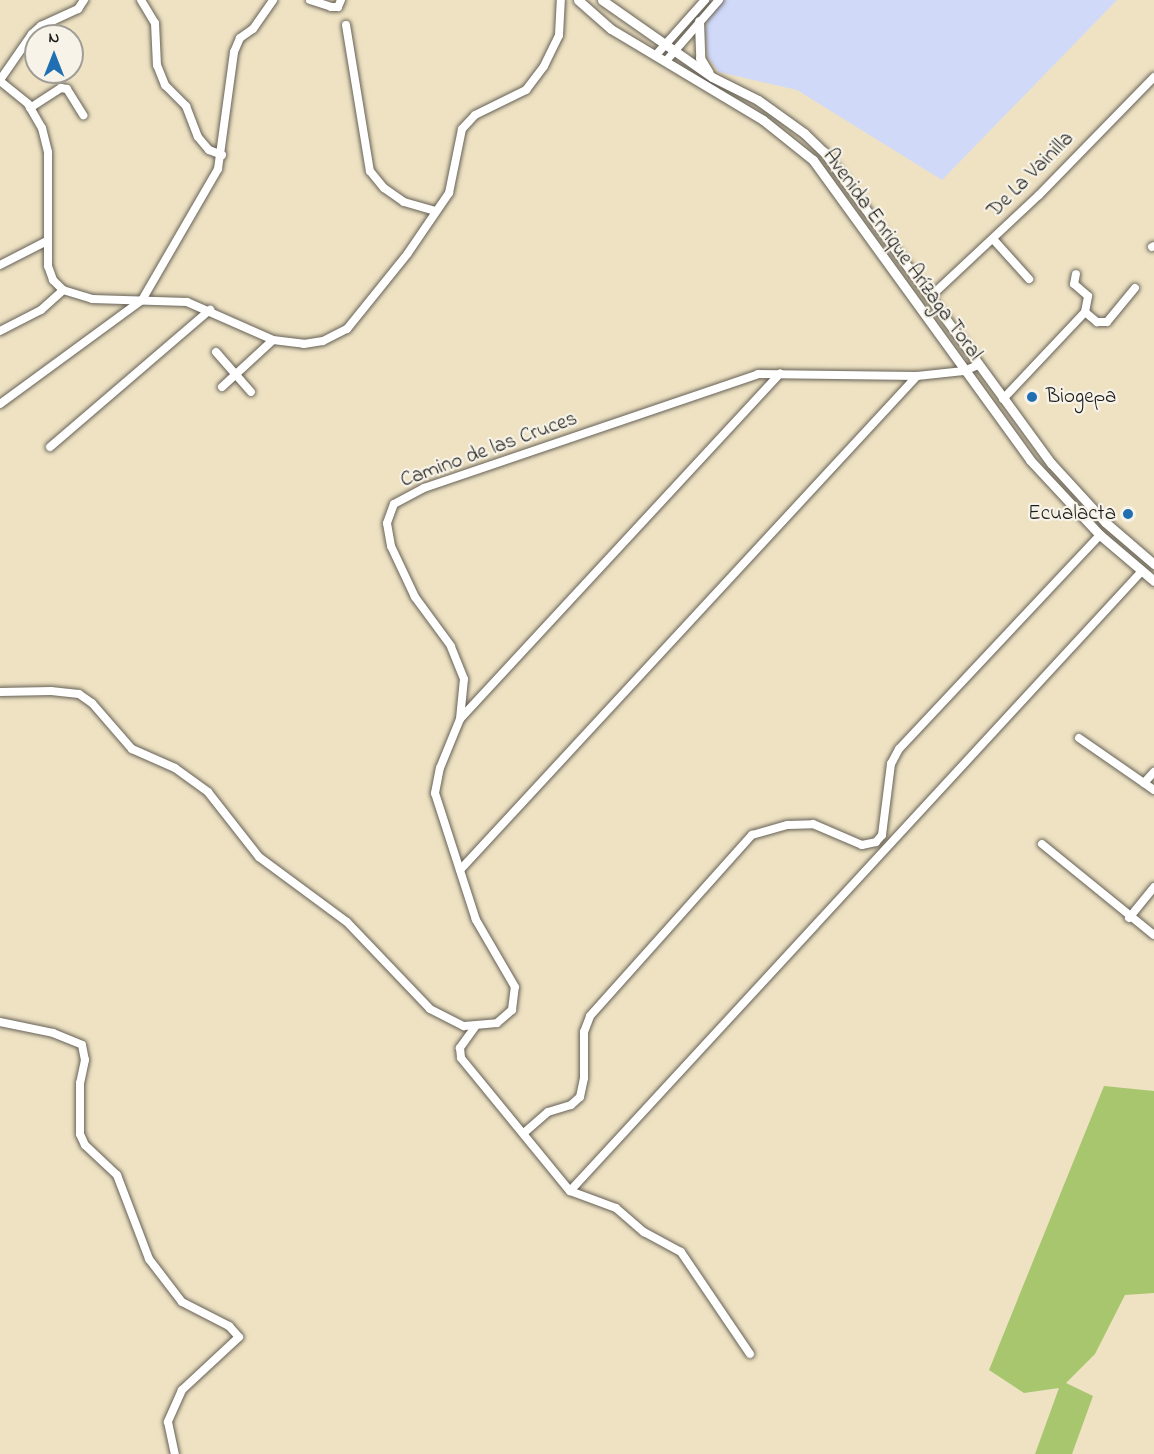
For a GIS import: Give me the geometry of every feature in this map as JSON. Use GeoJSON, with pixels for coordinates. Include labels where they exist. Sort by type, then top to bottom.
{"type":"FeatureCollection","features":[{"type":"Feature","properties":{"kind":"main road","name":"Avenida Enrique Arízaga Toral"},"geometry":{"type":"LineString","coordinates":[[578,0],[611,29],[763,120],[813,160],[1030,460],[1100,535],[1154,581]]}},
{"type":"Feature","properties":{"kind":"main road","name":"Avenida Enrique Arízaga Toral"},"geometry":{"type":"LineString","coordinates":[[602,0],[712,77],[758,100],[804,133],[824,152],[1051,463],[1105,522],[1154,564]]}},
{"type":"Feature","properties":{"kind":"main road"},"geometry":{"type":"LineString","coordinates":[[699,21],[700,58],[712,77]]}},
{"type":"Feature","properties":{"kind":"street"},"geometry":{"type":"LineString","coordinates":[[84,0],[78,9],[41,26],[32,34],[0,80],[16,90],[30,108],[48,152],[47,241],[48,266],[53,280],[63,290],[92,299],[187,302],[210,310],[273,340],[304,344],[323,341],[347,329],[408,253],[449,193],[462,129],[475,115],[526,90],[544,66],[559,35],[561,0]]}},
{"type":"Feature","properties":{"kind":"street"},"geometry":{"type":"LineString","coordinates":[[141,0],[155,23],[157,65],[165,85],[186,105],[198,137],[209,150],[222,154]]}},
{"type":"Feature","properties":{"kind":"street"},"geometry":{"type":"LineString","coordinates":[[0,404],[142,300],[218,169],[222,154],[234,52],[240,38],[253,28],[273,0]]}},
{"type":"Feature","properties":{"kind":"street"},"geometry":{"type":"LineString","coordinates":[[310,0],[338,6],[341,0]]}},
{"type":"Feature","properties":{"kind":"street"},"geometry":{"type":"LineString","coordinates":[[656,55],[705,0]]}},
{"type":"Feature","properties":{"kind":"street"},"geometry":{"type":"LineString","coordinates":[[666,61],[719,0]]}},
{"type":"Feature","properties":{"kind":"street"},"geometry":{"type":"LineString","coordinates":[[346,25],[370,171],[384,188],[404,202],[436,211]]}},
{"type":"Feature","properties":{"kind":"street","name":"De La Vainilla"},"geometry":{"type":"LineString","coordinates":[[930,297],[993,238],[1154,77]]}},
{"type":"Feature","properties":{"kind":"street"},"geometry":{"type":"LineString","coordinates":[[30,108],[61,88],[67,89],[83,115]]}},
{"type":"Feature","properties":{"kind":"street"},"geometry":{"type":"LineString","coordinates":[[993,238],[1029,279]]}},
{"type":"Feature","properties":{"kind":"street"},"geometry":{"type":"LineString","coordinates":[[0,265],[47,241]]}},
{"type":"Feature","properties":{"kind":"street"},"geometry":{"type":"LineString","coordinates":[[1003,399],[1085,312],[1088,296],[1074,284],[1076,274]]}},
{"type":"Feature","properties":{"kind":"street"},"geometry":{"type":"LineString","coordinates":[[1085,312],[1097,322],[1107,322],[1134,288]]}},
{"type":"Feature","properties":{"kind":"street"},"geometry":{"type":"LineString","coordinates":[[0,331],[40,310],[63,290]]}},
{"type":"Feature","properties":{"kind":"street"},"geometry":{"type":"LineString","coordinates":[[50,447],[210,310]]}},
{"type":"Feature","properties":{"kind":"street"},"geometry":{"type":"LineString","coordinates":[[222,387],[273,340]]}},
{"type":"Feature","properties":{"kind":"street"},"geometry":{"type":"LineString","coordinates":[[216,352],[251,392]]}},
{"type":"Feature","properties":{"kind":"street"},"geometry":{"type":"LineString","coordinates":[[964,371],[978,364]]}},
{"type":"Feature","properties":{"kind":"street","name":"Camino de las Cruces"},"geometry":{"type":"LineString","coordinates":[[475,1027],[509,1016],[515,987],[480,928],[435,793],[440,768],[460,719],[464,679],[459,660],[415,597],[391,546],[387,524],[394,504],[424,488],[747,377],[780,374],[917,376],[964,371]]}},
{"type":"Feature","properties":{"kind":"street"},"geometry":{"type":"LineString","coordinates":[[460,719],[780,374]]}},
{"type":"Feature","properties":{"kind":"street"},"geometry":{"type":"LineString","coordinates":[[460,870],[917,376]]}},
{"type":"Feature","properties":{"kind":"street"},"geometry":{"type":"LineString","coordinates":[[525,1132],[548,1112],[571,1105],[579,1097],[585,1078],[584,1032],[590,1016],[752,835],[788,825],[813,824],[862,845],[876,842],[882,835],[891,764],[899,749],[1100,535]]}},
{"type":"Feature","properties":{"kind":"street"},"geometry":{"type":"LineString","coordinates":[[570,1191],[1142,571]]}},
{"type":"Feature","properties":{"kind":"street"},"geometry":{"type":"LineString","coordinates":[[0,692],[51,691],[79,694],[92,702],[132,748],[175,768],[208,792],[259,857],[347,922],[430,1009],[456,1024],[475,1027],[460,1048],[461,1058],[525,1132],[570,1191],[616,1208],[644,1232],[681,1252],[750,1354]]}},
{"type":"Feature","properties":{"kind":"street"},"geometry":{"type":"LineString","coordinates":[[1079,738],[1154,790]]}},
{"type":"Feature","properties":{"kind":"street"},"geometry":{"type":"LineString","coordinates":[[1144,783],[1154,772]]}},
{"type":"Feature","properties":{"kind":"street"},"geometry":{"type":"LineString","coordinates":[[1042,844],[1129,918],[1154,935]]}},
{"type":"Feature","properties":{"kind":"street"},"geometry":{"type":"LineString","coordinates":[[1129,918],[1154,887]]}},
{"type":"Feature","properties":{"kind":"street"},"geometry":{"type":"LineString","coordinates":[[0,1022],[53,1033],[82,1045],[85,1060],[80,1083],[80,1134],[85,1145],[117,1176],[149,1259],[182,1302],[229,1326],[239,1337],[182,1390],[168,1422],[175,1454]]}},
{"type":"Feature","properties":{"kind":"shaded area"},"geometry":{"type":"Polygon","coordinates":[[[722,0],[1117,0],[942,180],[797,90],[719,72],[708,57],[705,32],[708,17],[722,0]]]}},
{"type":"Feature","properties":{"kind":"green space"},"geometry":{"type":"Polygon","coordinates":[[[1104,1086],[1154,1091],[1154,1293],[1125,1295],[1095,1354],[1066,1383],[1093,1396],[1072,1454],[1035,1454],[1059,1388],[1024,1393],[989,1370],[1104,1086]]]}},
{"type":"Feature","properties":{"kind":"place","name":"Biogepa"},"geometry":{"type":"Point","coordinates":[1032,397]}},
{"type":"Feature","properties":{"kind":"place","name":"Ecualacta"},"geometry":{"type":"Point","coordinates":[1128,514]}}]}
